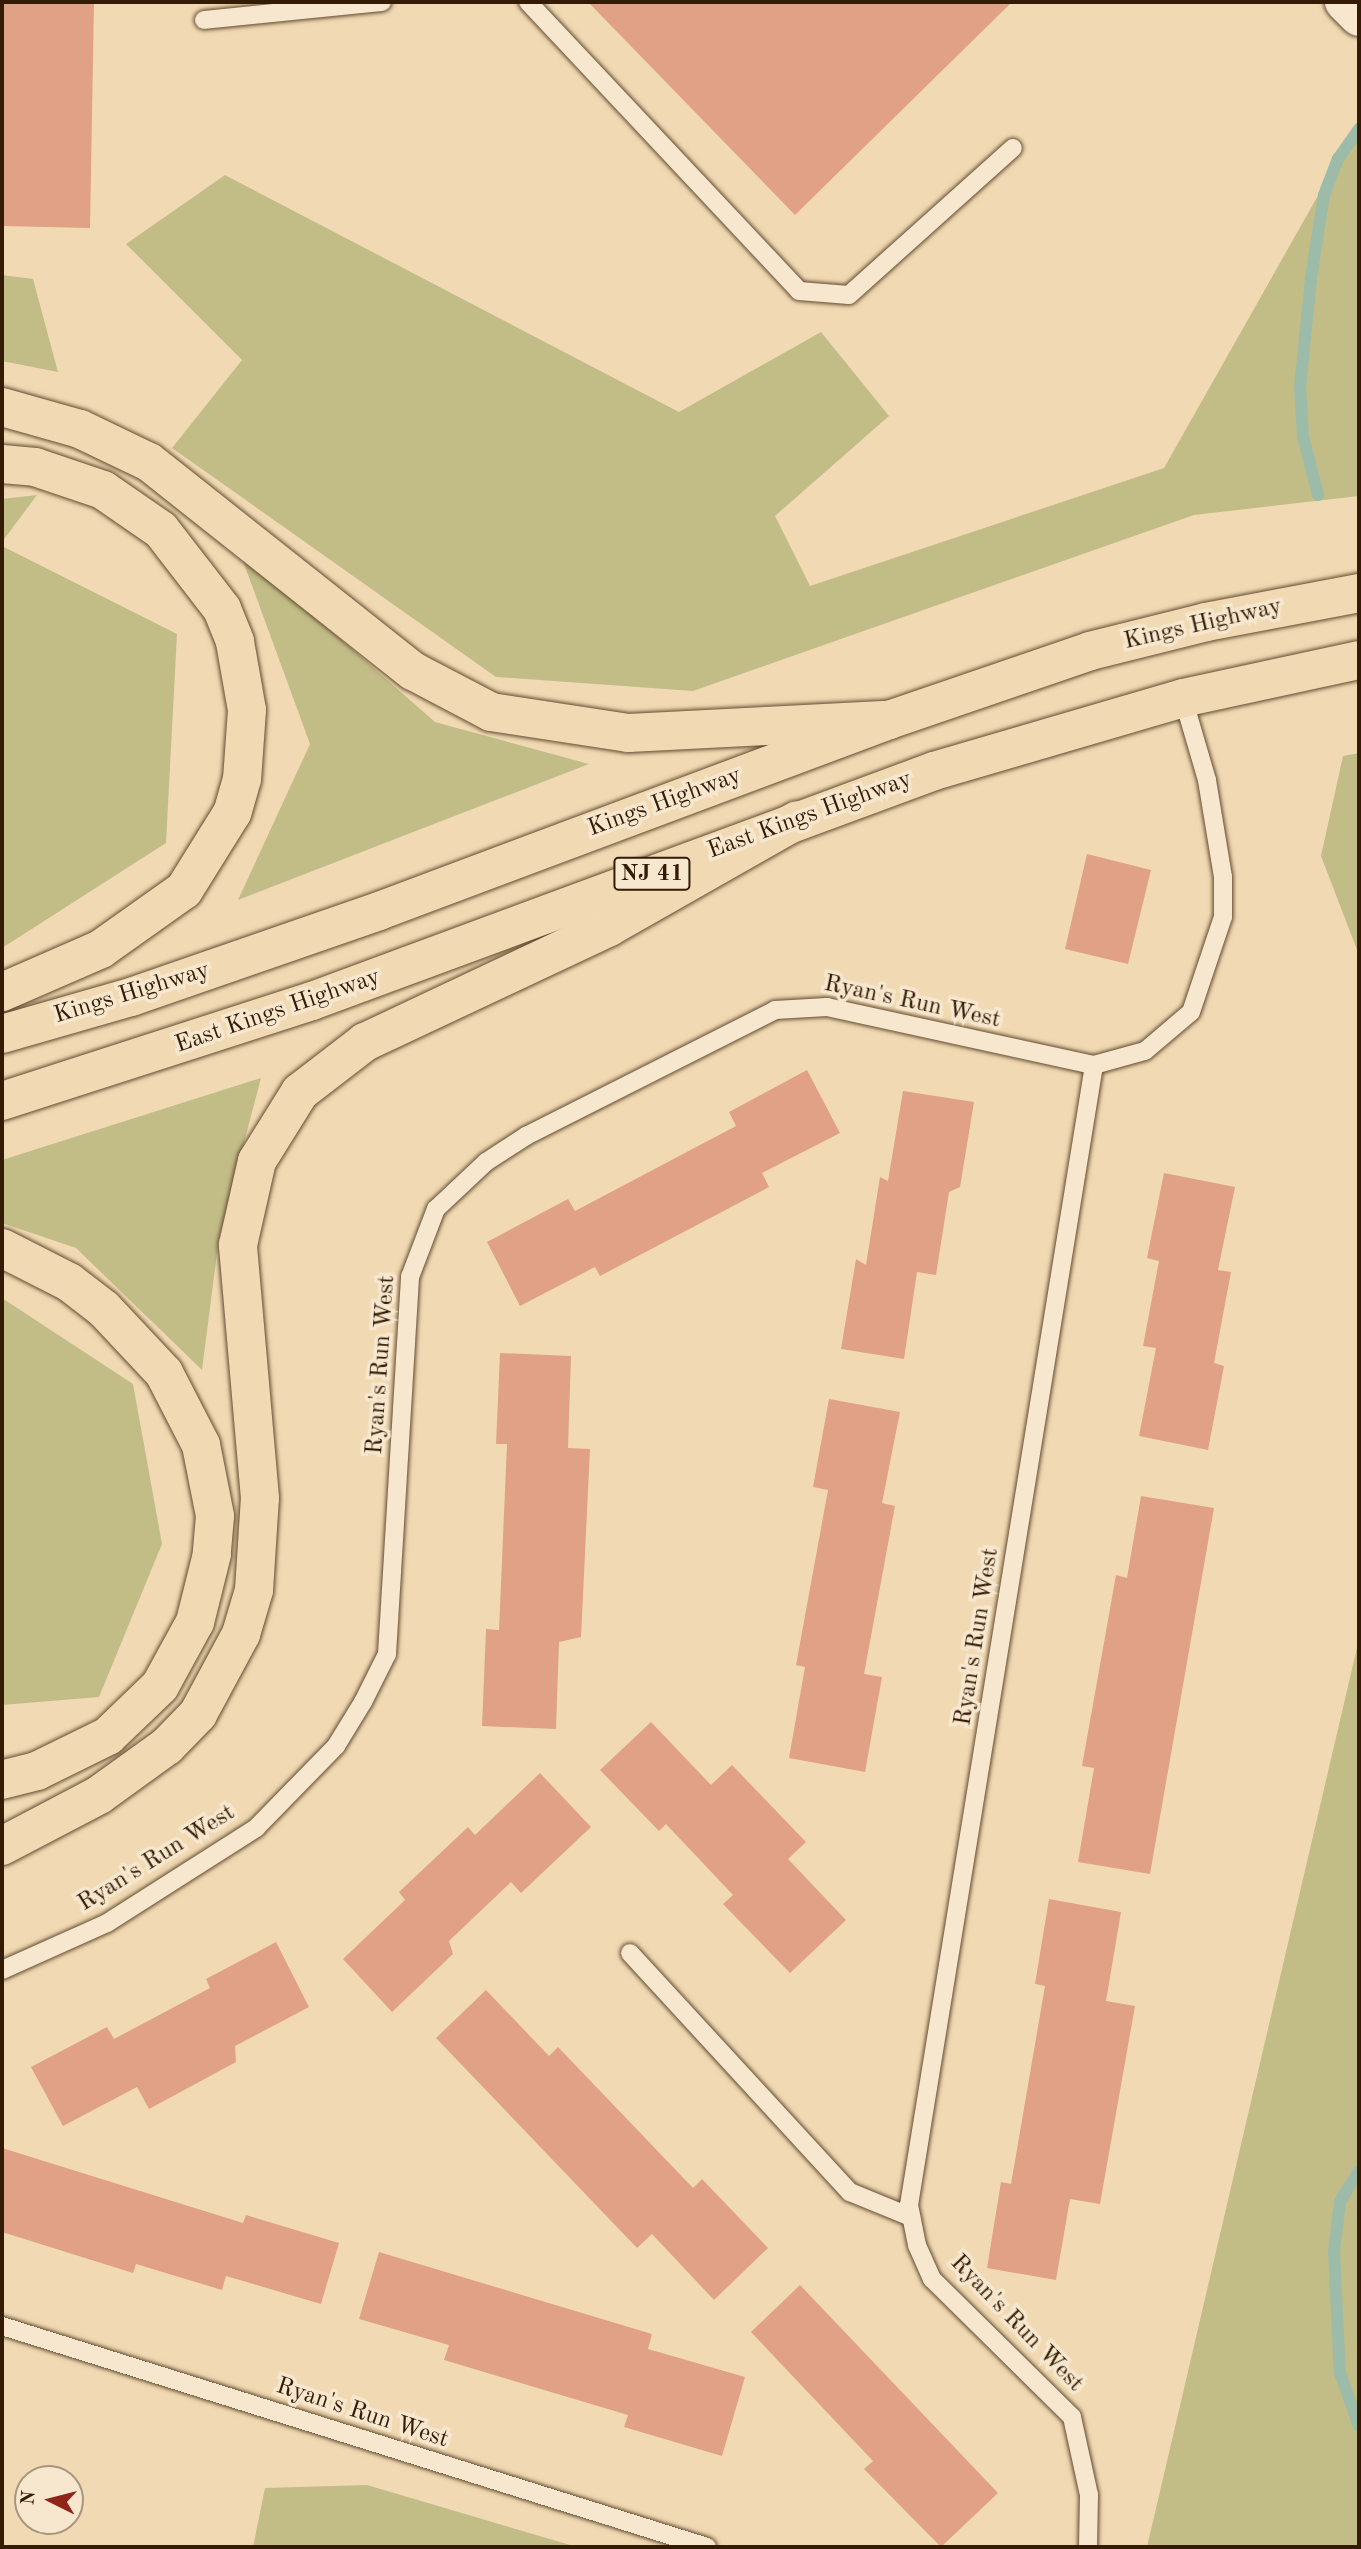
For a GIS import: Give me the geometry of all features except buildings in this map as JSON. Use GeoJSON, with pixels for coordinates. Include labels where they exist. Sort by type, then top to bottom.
{"type":"FeatureCollection","features":[{"type":"Feature","properties":{"kind":"main road"},"geometry":{"type":"LineString","coordinates":[[2,407],[80,429],[149,463],[413,671],[491,712],[583,729],[652,733],[889,720]]}},
{"type":"Feature","properties":{"kind":"main road"},"geometry":{"type":"LineString","coordinates":[[2,464],[35,467],[103,490],[161,530],[222,610],[235,642],[247,710],[242,779],[232,813],[184,890],[101,949],[2,992]]}},
{"type":"Feature","properties":{"kind":"main road","name":"Kings Highway"},"geometry":{"type":"LineString","coordinates":[[2,1034],[131,997],[365,916],[889,720],[1090,651],[1347,594]]}},
{"type":"Feature","properties":{"kind":"main road","name":"East Kings Highway"},"geometry":{"type":"LineString","coordinates":[[2,1101],[312,1001],[797,820],[947,767],[1183,698],[1309,668],[1359,660]]}},
{"type":"Feature","properties":{"kind":"main road"},"geometry":{"type":"LineString","coordinates":[[2,1846],[99,1795],[167,1746],[198,1714],[241,1634],[254,1590],[260,1498],[238,1245],[257,1161],[300,1091],[365,1042],[609,927],[797,820]]}},
{"type":"Feature","properties":{"kind":"main road"},"geometry":{"type":"LineString","coordinates":[[2,1248],[69,1282],[104,1309],[164,1373],[201,1444],[215,1516],[212,1554],[195,1622],[160,1686],[108,1736],[37,1771],[2,1780]]}},
{"type":"Feature","properties":{"kind":"street"},"geometry":{"type":"LineString","coordinates":[[1344,2],[1359,17]]}},
{"type":"Feature","properties":{"kind":"lane"},"geometry":{"type":"LineString","coordinates":[[204,20],[382,2]]}},
{"type":"Feature","properties":{"kind":"lane"},"geometry":{"type":"LineString","coordinates":[[528,2],[799,291],[849,295],[1013,148]]}},
{"type":"Feature","properties":{"kind":"lane","name":"Ryan's Run West"},"geometry":{"type":"LineString","coordinates":[[2,1970],[107,1923],[256,1828],[336,1746],[363,1702],[387,1654],[410,1277],[425,1231],[448,1193],[526,1136],[775,1010],[827,1006],[1052,1060],[1094,1065],[1145,1051],[1171,1034],[1191,1012],[1214,953],[1223,917],[1220,839],[1183,698]]}},
{"type":"Feature","properties":{"kind":"lane","name":"Ryan's Run West"},"geometry":{"type":"LineString","coordinates":[[1088,2547],[1091,2515],[1072,2417],[932,2279],[911,2217],[1094,1065]]}},
{"type":"Feature","properties":{"kind":"lane"},"geometry":{"type":"LineString","coordinates":[[630,1953],[850,2192],[911,2217]]}},
{"type":"Feature","properties":{"kind":"lane","name":"Ryan's Run West"},"geometry":{"type":"LineString","coordinates":[[2,2326],[707,2547]]}},
{"type":"Feature","properties":{"kind":"shaded area"},"geometry":{"type":"Polygon","coordinates":[[[1359,123],[1359,496],[1194,515],[693,691],[496,677],[172,448],[242,360],[126,244],[225,175],[679,412],[821,332],[889,416],[775,516],[810,586],[1164,468],[1359,123]]]}},
{"type":"Feature","properties":{"kind":"shaded area"},"geometry":{"type":"Polygon","coordinates":[[[2,275],[33,279],[58,372],[2,361],[2,275]]]}},
{"type":"Feature","properties":{"kind":"shaded area"},"geometry":{"type":"Polygon","coordinates":[[[37,495],[2,542],[2,499],[37,495]]]}},
{"type":"Feature","properties":{"kind":"shaded area"},"geometry":{"type":"Polygon","coordinates":[[[2,546],[177,634],[166,843],[2,948],[2,546]]]}},
{"type":"Feature","properties":{"kind":"shaded area"},"geometry":{"type":"Polygon","coordinates":[[[239,550],[435,722],[589,764],[238,900],[310,744],[239,550]]]}},
{"type":"Feature","properties":{"kind":"shaded area"},"geometry":{"type":"Polygon","coordinates":[[[1359,753],[1359,955],[1321,856],[1343,756],[1359,753]]]}},
{"type":"Feature","properties":{"kind":"shaded area"},"geometry":{"type":"Polygon","coordinates":[[[261,1078],[219,1238],[202,1370],[76,1248],[2,1223],[2,1160],[261,1078]]]}},
{"type":"Feature","properties":{"kind":"shaded area"},"geometry":{"type":"Polygon","coordinates":[[[2,1298],[133,1384],[162,1544],[99,1697],[2,1705],[2,1298]]]}},
{"type":"Feature","properties":{"kind":"shaded area"},"geometry":{"type":"Polygon","coordinates":[[[1359,1639],[1359,2547],[1147,2547],[1359,1639]]]}},
{"type":"Feature","properties":{"kind":"shaded area"},"geometry":{"type":"Polygon","coordinates":[[[367,2485],[577,2547],[253,2547],[265,2488],[367,2485]]]}},
{"type":"Feature","properties":{"kind":"waterway"},"geometry":{"type":"LineString","coordinates":[[1318,495],[1303,436],[1300,387],[1311,278],[1324,195],[1338,159],[1359,129]]}},
{"type":"Feature","properties":{"kind":"waterway"},"geometry":{"type":"LineString","coordinates":[[1359,2171],[1340,2202],[1334,2252],[1340,2373],[1359,2426]]}}]}
